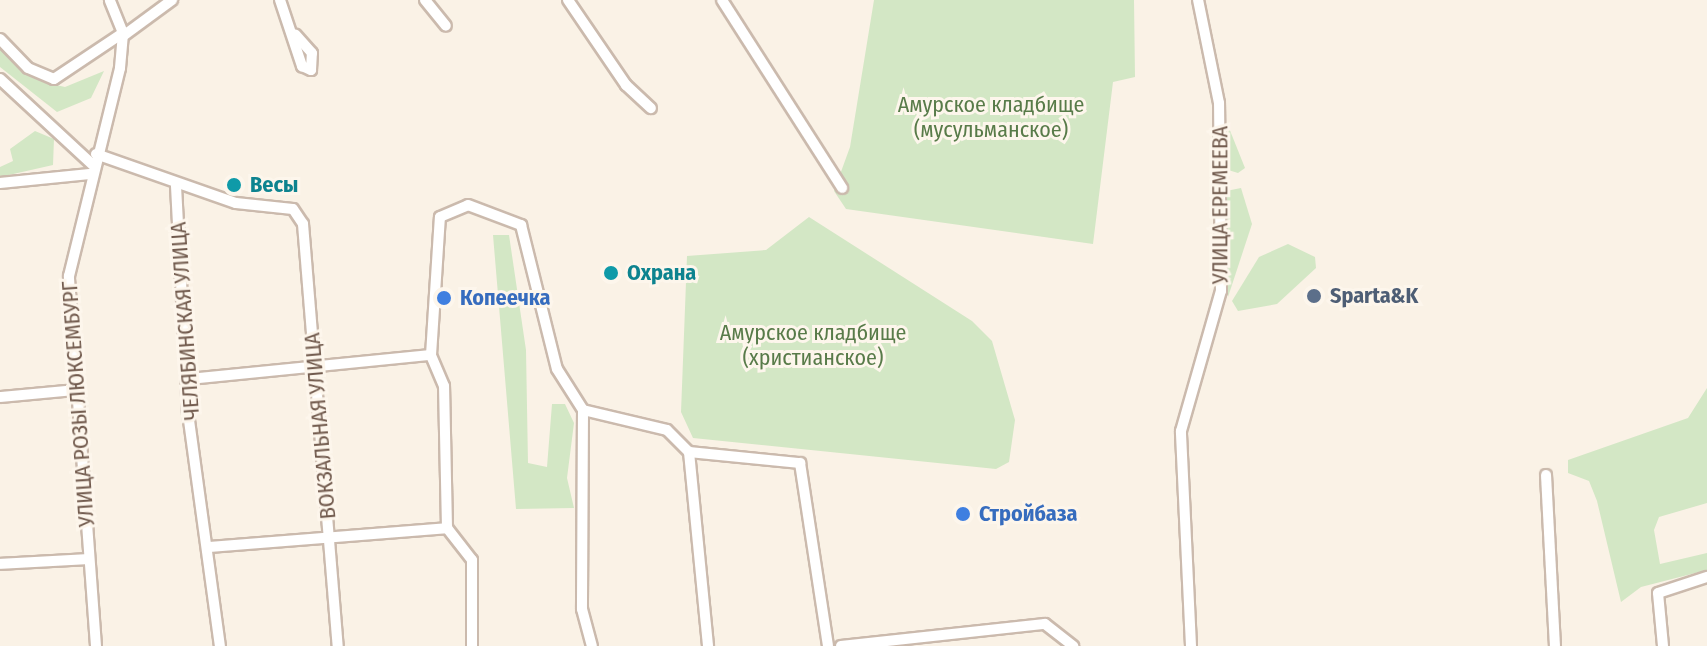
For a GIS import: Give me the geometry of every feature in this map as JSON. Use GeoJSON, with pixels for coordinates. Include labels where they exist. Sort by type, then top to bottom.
{"type":"FeatureCollection","features":[{"type":"Feature","properties":{"kind":"street"},"geometry":{"type":"LineString","coordinates":[[110,0],[123,35]]}},
{"type":"Feature","properties":{"kind":"street"},"geometry":{"type":"LineString","coordinates":[[0,39],[28,68],[54,79],[172,0]]}},
{"type":"Feature","properties":{"kind":"street"},"geometry":{"type":"LineString","coordinates":[[280,0],[295,34]]}},
{"type":"Feature","properties":{"kind":"street"},"geometry":{"type":"LineString","coordinates":[[425,0],[446,26]]}},
{"type":"Feature","properties":{"kind":"street"},"geometry":{"type":"LineString","coordinates":[[568,0],[626,85],[651,108]]}},
{"type":"Feature","properties":{"kind":"street"},"geometry":{"type":"LineString","coordinates":[[722,0],[842,188]]}},
{"type":"Feature","properties":{"kind":"street","name":"УЛИЦА ЕРЕМЕЕВА"},"geometry":{"type":"LineString","coordinates":[[1191,646],[1181,431],[1221,291],[1219,103],[1198,0]]}},
{"type":"Feature","properties":{"kind":"street","name":"УЛИЦА РОЗЫ ЛЮКСЕМБУРГ"},"geometry":{"type":"LineString","coordinates":[[96,646],[69,276],[91,170],[107,118],[123,35]]}},
{"type":"Feature","properties":{"kind":"street"},"geometry":{"type":"LineString","coordinates":[[0,79],[91,170]]}},
{"type":"Feature","properties":{"kind":"street"},"geometry":{"type":"LineString","coordinates":[[96,154],[176,186]]}},
{"type":"Feature","properties":{"kind":"street"},"geometry":{"type":"LineString","coordinates":[[0,183],[91,170]]}},
{"type":"Feature","properties":{"kind":"street","name":"ВОКЗАЛЬНАЯ УЛИЦА"},"geometry":{"type":"LineString","coordinates":[[176,186],[293,209],[303,224],[338,646]]}},
{"type":"Feature","properties":{"kind":"street","name":"ЧЕЛЯБИНСКАЯ УЛИЦА"},"geometry":{"type":"LineString","coordinates":[[176,186],[189,379],[220,646]]}},
{"type":"Feature","properties":{"kind":"street"},"geometry":{"type":"LineString","coordinates":[[472,646],[472,560],[447,528],[444,386],[431,355],[440,217],[455,207],[481,206],[521,225],[557,369],[583,410],[582,609],[592,646]]}},
{"type":"Feature","properties":{"kind":"street"},"geometry":{"type":"LineString","coordinates":[[189,379],[314,371],[431,355]]}},
{"type":"Feature","properties":{"kind":"street"},"geometry":{"type":"LineString","coordinates":[[0,397],[75,390]]}},
{"type":"Feature","properties":{"kind":"street"},"geometry":{"type":"LineString","coordinates":[[583,410],[667,430],[689,452],[800,463],[828,646]]}},
{"type":"Feature","properties":{"kind":"street"},"geometry":{"type":"LineString","coordinates":[[689,452],[708,646]]}},
{"type":"Feature","properties":{"kind":"street"},"geometry":{"type":"LineString","coordinates":[[1546,475],[1555,646]]}},
{"type":"Feature","properties":{"kind":"street"},"geometry":{"type":"LineString","coordinates":[[208,547],[329,533],[447,528]]}},
{"type":"Feature","properties":{"kind":"street"},"geometry":{"type":"LineString","coordinates":[[0,564],[89,559]]}},
{"type":"Feature","properties":{"kind":"street"},"geometry":{"type":"LineString","coordinates":[[1663,646],[1655,619],[1658,593],[1667,585],[1707,577]]}},
{"type":"Feature","properties":{"kind":"street"},"geometry":{"type":"LineString","coordinates":[[841,646],[1045,624],[1072,644]]}},
{"type":"Feature","properties":{"kind":"street"},"geometry":{"type":"LineString","coordinates":[[950,632],[951,646]]}},
{"type":"Feature","properties":{"kind":"green space","name":"Амурское кладбище (мусульманское)"},"geometry":{"type":"Polygon","coordinates":[[[874,0],[1134,0],[1135,77],[1113,82],[1093,244],[846,209],[834,191],[850,147],[874,0]]]}},
{"type":"Feature","properties":{"kind":"green space"},"geometry":{"type":"Polygon","coordinates":[[[0,49],[43,82],[65,87],[104,71],[91,98],[57,112],[0,67],[0,49]]]}},
{"type":"Feature","properties":{"kind":"green space"},"geometry":{"type":"Polygon","coordinates":[[[1229,128],[1245,168],[1238,173],[1225,169],[1229,128]]]}},
{"type":"Feature","properties":{"kind":"green space"},"geometry":{"type":"Polygon","coordinates":[[[35,131],[54,139],[53,165],[0,177],[0,167],[13,161],[10,149],[35,131]]]}},
{"type":"Feature","properties":{"kind":"green space"},"geometry":{"type":"Polygon","coordinates":[[[1241,188],[1252,224],[1228,297],[1226,191],[1241,188]]]}},
{"type":"Feature","properties":{"kind":"green space","name":"Амурское кладбище (христианское)"},"geometry":{"type":"Polygon","coordinates":[[[809,217],[972,321],[992,341],[1015,420],[1009,462],[996,469],[693,438],[681,412],[687,256],[766,250],[809,217]]]}},
{"type":"Feature","properties":{"kind":"green space"},"geometry":{"type":"Polygon","coordinates":[[[493,235],[509,235],[526,350],[528,463],[547,467],[552,404],[565,404],[574,423],[567,478],[574,508],[516,509],[493,235]]]}},
{"type":"Feature","properties":{"kind":"green space"},"geometry":{"type":"Polygon","coordinates":[[[1288,244],[1315,257],[1316,268],[1277,304],[1238,311],[1232,301],[1259,257],[1288,244]]]}},
{"type":"Feature","properties":{"kind":"green space"},"geometry":{"type":"Polygon","coordinates":[[[1707,388],[1707,503],[1659,517],[1654,530],[1660,564],[1707,553],[1707,570],[1641,587],[1621,602],[1597,501],[1589,481],[1568,473],[1568,460],[1688,418],[1707,388]]]}},
{"type":"Feature","properties":{"kind":"place","name":"Весы"},"geometry":{"type":"Point","coordinates":[234,185]}},
{"type":"Feature","properties":{"kind":"place","name":"Охрана"},"geometry":{"type":"Point","coordinates":[611,273]}},
{"type":"Feature","properties":{"kind":"place","name":"Sparta&K"},"geometry":{"type":"Point","coordinates":[1314,296]}},
{"type":"Feature","properties":{"kind":"place","name":"Копеечка"},"geometry":{"type":"Point","coordinates":[444,298]}},
{"type":"Feature","properties":{"kind":"place","name":"Стройбаза"},"geometry":{"type":"Point","coordinates":[963,514]}}]}
